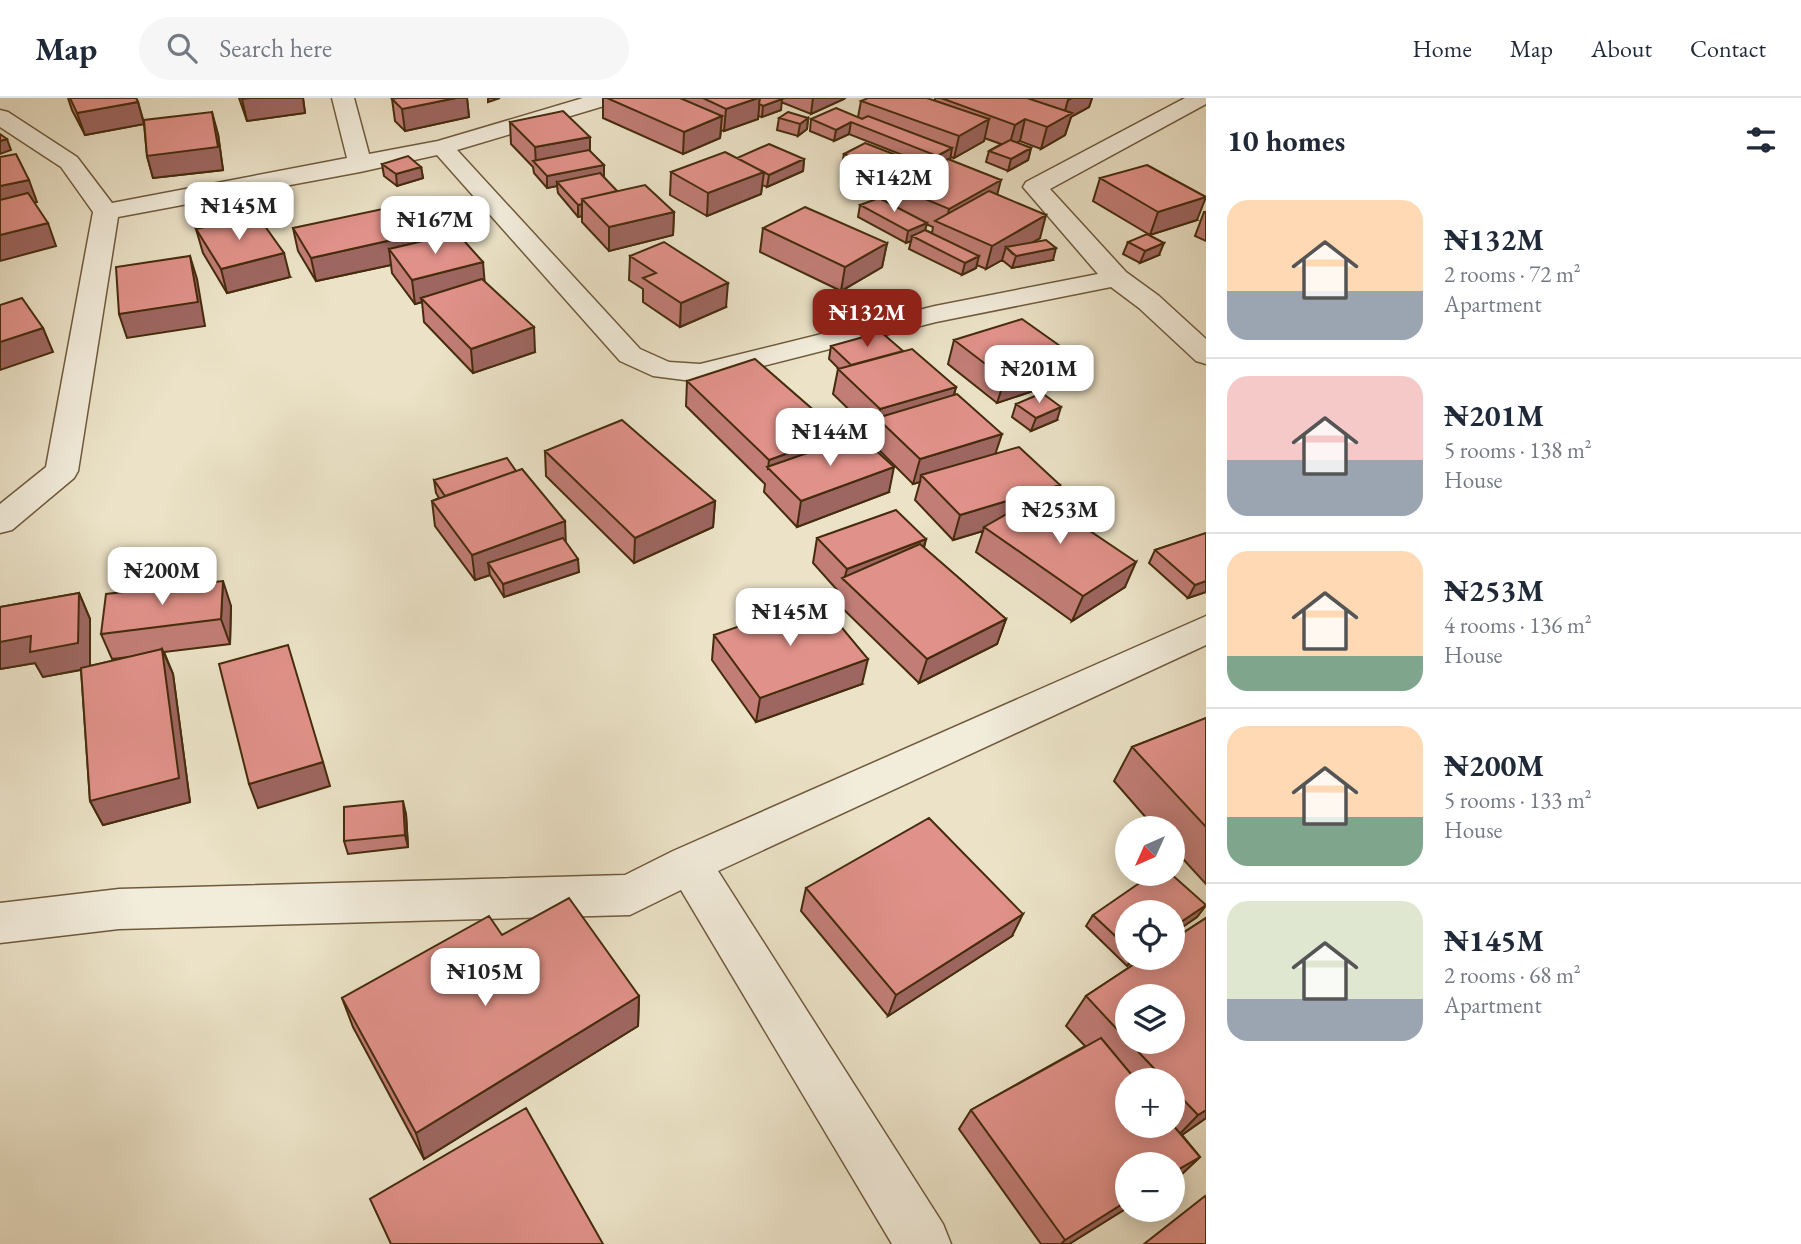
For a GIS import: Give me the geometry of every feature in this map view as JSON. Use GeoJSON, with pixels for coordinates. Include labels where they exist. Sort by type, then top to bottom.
{"type":"FeatureCollection","features":[{"type":"Feature","properties":{"kind":"street"},"geometry":{"type":"LineString","coordinates":[[343,98],[360,165]]}},
{"type":"Feature","properties":{"kind":"street"},"geometry":{"type":"LineString","coordinates":[[106,212],[360,165],[442,146],[606,98]]}},
{"type":"Feature","properties":{"kind":"street"},"geometry":{"type":"LineString","coordinates":[[1201,98],[1035,187],[1116,278],[1149,302],[1206,355]]}},
{"type":"Feature","properties":{"kind":"street"},"geometry":{"type":"LineString","coordinates":[[0,117],[69,162],[106,212],[62,471],[0,522]]}},
{"type":"Feature","properties":{"kind":"street"},"geometry":{"type":"LineString","coordinates":[[442,146],[630,355],[663,370],[699,373],[935,314],[1116,278]]}},
{"type":"Feature","properties":{"kind":"street"},"geometry":{"type":"LineString","coordinates":[[0,923],[119,909],[630,895],[689,864],[1206,629]]}},
{"type":"Feature","properties":{"kind":"street"},"geometry":{"type":"LineString","coordinates":[[689,864],[923,1244]]}},
{"type":"Feature","properties":{"kind":"building"},"geometry":{"type":"Polygon","coordinates":[[[70,98],[136,98],[138,102],[77,113],[70,98]]]}},
{"type":"Feature","properties":{"kind":"building"},"geometry":{"type":"Polygon","coordinates":[[[456,98],[402,109],[392,99],[456,98]]]}},
{"type":"Feature","properties":{"kind":"building"},"geometry":{"type":"Polygon","coordinates":[[[607,98],[680,98],[722,116],[684,132],[607,98]]]}},
{"type":"Feature","properties":{"kind":"building"},"geometry":{"type":"Polygon","coordinates":[[[703,98],[758,98],[726,109],[703,98]]]}},
{"type":"Feature","properties":{"kind":"building"},"geometry":{"type":"Polygon","coordinates":[[[760,98],[782,99],[763,106],[759,104],[760,98]]]}},
{"type":"Feature","properties":{"kind":"building"},"geometry":{"type":"Polygon","coordinates":[[[868,98],[927,98],[989,119],[959,136],[861,101],[868,98]]]}},
{"type":"Feature","properties":{"kind":"building"},"geometry":{"type":"Polygon","coordinates":[[[941,98],[1027,98],[1072,113],[1047,127],[1025,119],[1015,125],[941,98]]]}},
{"type":"Feature","properties":{"kind":"building"},"geometry":{"type":"Polygon","coordinates":[[[836,108],[862,119],[868,116],[952,148],[937,156],[851,122],[836,130],[811,119],[836,108]]]}},
{"type":"Feature","properties":{"kind":"building"},"geometry":{"type":"Polygon","coordinates":[[[563,111],[590,137],[535,147],[510,122],[563,111]]]}},
{"type":"Feature","properties":{"kind":"building"},"geometry":{"type":"Polygon","coordinates":[[[212,112],[218,147],[147,156],[144,120],[212,112]]]}},
{"type":"Feature","properties":{"kind":"building"},"geometry":{"type":"Polygon","coordinates":[[[788,112],[808,118],[800,124],[779,118],[788,112]]]}},
{"type":"Feature","properties":{"kind":"building"},"geometry":{"type":"Polygon","coordinates":[[[1010,140],[1031,148],[1011,159],[989,151],[1010,140]]]}},
{"type":"Feature","properties":{"kind":"building"},"geometry":{"type":"Polygon","coordinates":[[[865,143],[927,167],[906,179],[844,154],[865,143]]]}},
{"type":"Feature","properties":{"kind":"building"},"geometry":{"type":"Polygon","coordinates":[[[769,144],[804,159],[769,175],[737,158],[769,144]]]}},
{"type":"Feature","properties":{"kind":"building"},"geometry":{"type":"Polygon","coordinates":[[[589,150],[604,165],[547,176],[533,161],[589,150]]]}},
{"type":"Feature","properties":{"kind":"building"},"geometry":{"type":"Polygon","coordinates":[[[725,152],[764,172],[708,193],[671,172],[725,152]]]}},
{"type":"Feature","properties":{"kind":"building"},"geometry":{"type":"Polygon","coordinates":[[[16,154],[29,180],[0,186],[0,157],[16,154]]]}},
{"type":"Feature","properties":{"kind":"building"},"geometry":{"type":"Polygon","coordinates":[[[408,156],[421,167],[396,174],[382,164],[408,156]]]}},
{"type":"Feature","properties":{"kind":"building"},"geometry":{"type":"Polygon","coordinates":[[[948,159],[1001,180],[949,209],[896,187],[948,159]]]}},
{"type":"Feature","properties":{"kind":"building"},"geometry":{"type":"Polygon","coordinates":[[[1147,165],[1206,197],[1158,212],[1100,178],[1147,165]]]}},
{"type":"Feature","properties":{"kind":"building"},"geometry":{"type":"Polygon","coordinates":[[[600,173],[617,191],[582,199],[582,204],[578,205],[557,182],[600,173]]]}},
{"type":"Feature","properties":{"kind":"building"},"geometry":{"type":"Polygon","coordinates":[[[645,185],[674,212],[609,227],[582,199],[645,185]]]}},
{"type":"Feature","properties":{"kind":"building"},"geometry":{"type":"Polygon","coordinates":[[[989,191],[1046,215],[992,246],[935,221],[989,191]]]}},
{"type":"Feature","properties":{"kind":"building"},"geometry":{"type":"Polygon","coordinates":[[[28,193],[48,223],[0,235],[0,200],[28,193]]]}},
{"type":"Feature","properties":{"kind":"building"},"geometry":{"type":"Polygon","coordinates":[[[879,198],[927,223],[908,231],[860,205],[879,198]]]}},
{"type":"Feature","properties":{"kind":"building"},"geometry":{"type":"Polygon","coordinates":[[[392,207],[414,235],[311,258],[293,228],[392,207]]]}},
{"type":"Feature","properties":{"kind":"building"},"geometry":{"type":"Polygon","coordinates":[[[805,207],[887,243],[845,267],[763,228],[805,207]]]}},
{"type":"Feature","properties":{"kind":"building"},"geometry":{"type":"Polygon","coordinates":[[[257,215],[284,253],[221,269],[196,229],[257,215]]]}},
{"type":"Feature","properties":{"kind":"building"},"geometry":{"type":"Polygon","coordinates":[[[925,230],[979,256],[965,263],[912,236],[925,230]]]}},
{"type":"Feature","properties":{"kind":"building"},"geometry":{"type":"Polygon","coordinates":[[[457,233],[483,262],[412,280],[389,249],[457,233]]]}},
{"type":"Feature","properties":{"kind":"building"},"geometry":{"type":"Polygon","coordinates":[[[1147,234],[1164,243],[1145,251],[1128,242],[1147,234]]]}},
{"type":"Feature","properties":{"kind":"building"},"geometry":{"type":"Polygon","coordinates":[[[1046,240],[1056,248],[1016,256],[1006,247],[1046,240]]]}},
{"type":"Feature","properties":{"kind":"building"},"geometry":{"type":"Polygon","coordinates":[[[664,242],[728,283],[681,303],[643,278],[656,273],[630,256],[664,242]]]}},
{"type":"Feature","properties":{"kind":"building"},"geometry":{"type":"Polygon","coordinates":[[[190,256],[198,302],[119,314],[116,267],[190,256]]]}},
{"type":"Feature","properties":{"kind":"building"},"geometry":{"type":"Polygon","coordinates":[[[482,279],[534,327],[471,349],[421,298],[482,279]]]}},
{"type":"Feature","properties":{"kind":"building"},"geometry":{"type":"Polygon","coordinates":[[[22,298],[43,328],[0,342],[0,305],[22,298]]]}},
{"type":"Feature","properties":{"kind":"building"},"geometry":{"type":"Polygon","coordinates":[[[1022,319],[1074,356],[1005,379],[954,340],[1022,319]]]}},
{"type":"Feature","properties":{"kind":"building"},"geometry":{"type":"Polygon","coordinates":[[[881,332],[903,351],[851,365],[831,346],[881,332]]]}},
{"type":"Feature","properties":{"kind":"building"},"geometry":{"type":"Polygon","coordinates":[[[912,349],[956,387],[880,409],[838,369],[912,349]]]}},
{"type":"Feature","properties":{"kind":"building"},"geometry":{"type":"Polygon","coordinates":[[[755,359],[841,434],[769,460],[687,381],[755,359]]]}},
{"type":"Feature","properties":{"kind":"building"},"geometry":{"type":"Polygon","coordinates":[[[1042,393],[1061,407],[1036,418],[1016,404],[1042,393]]]}},
{"type":"Feature","properties":{"kind":"building"},"geometry":{"type":"Polygon","coordinates":[[[957,394],[1002,434],[920,459],[877,418],[957,394]]]}},
{"type":"Feature","properties":{"kind":"building"},"geometry":{"type":"Polygon","coordinates":[[[622,420],[715,501],[635,538],[545,451],[622,420]]]}},
{"type":"Feature","properties":{"kind":"building"},"geometry":{"type":"Polygon","coordinates":[[[859,435],[894,467],[801,501],[767,467],[859,435]]]}},
{"type":"Feature","properties":{"kind":"building"},"geometry":{"type":"Polygon","coordinates":[[[1019,447],[1060,485],[960,515],[921,475],[1019,447]]]}},
{"type":"Feature","properties":{"kind":"building"},"geometry":{"type":"Polygon","coordinates":[[[507,458],[516,471],[445,496],[434,480],[507,458]]]}},
{"type":"Feature","properties":{"kind":"building"},"geometry":{"type":"Polygon","coordinates":[[[522,469],[565,521],[472,555],[432,501],[522,469]]]}},
{"type":"Feature","properties":{"kind":"building"},"geometry":{"type":"Polygon","coordinates":[[[1038,496],[1136,562],[1083,596],[984,527],[1038,496]]]}},
{"type":"Feature","properties":{"kind":"building"},"geometry":{"type":"Polygon","coordinates":[[[896,510],[926,539],[847,569],[817,538],[896,510]]]}},
{"type":"Feature","properties":{"kind":"building"},"geometry":{"type":"Polygon","coordinates":[[[1206,533],[1206,581],[1195,585],[1155,550],[1206,533]]]}},
{"type":"Feature","properties":{"kind":"building"},"geometry":{"type":"Polygon","coordinates":[[[563,538],[578,559],[503,584],[488,563],[563,538]]]}},
{"type":"Feature","properties":{"kind":"building"},"geometry":{"type":"Polygon","coordinates":[[[920,544],[1006,619],[927,659],[842,578],[920,544]]]}},
{"type":"Feature","properties":{"kind":"building"},"geometry":{"type":"Polygon","coordinates":[[[223,581],[221,619],[101,634],[106,594],[223,581]]]}},
{"type":"Feature","properties":{"kind":"building"},"geometry":{"type":"Polygon","coordinates":[[[79,593],[78,643],[30,652],[31,636],[0,642],[0,607],[79,593]]]}},
{"type":"Feature","properties":{"kind":"building"},"geometry":{"type":"Polygon","coordinates":[[[818,599],[868,659],[760,698],[714,635],[818,599]]]}},
{"type":"Feature","properties":{"kind":"building"},"geometry":{"type":"Polygon","coordinates":[[[288,645],[323,762],[249,784],[219,664],[288,645]]]}},
{"type":"Feature","properties":{"kind":"building"},"geometry":{"type":"Polygon","coordinates":[[[162,649],[179,778],[90,801],[81,668],[162,649]]]}},
{"type":"Feature","properties":{"kind":"building"},"geometry":{"type":"Polygon","coordinates":[[[1206,718],[1206,827],[1132,747],[1206,718]]]}},
{"type":"Feature","properties":{"kind":"building"},"geometry":{"type":"Polygon","coordinates":[[[403,801],[405,835],[344,841],[344,807],[403,801]]]}},
{"type":"Feature","properties":{"kind":"building"},"geometry":{"type":"Polygon","coordinates":[[[929,818],[1023,914],[896,995],[806,888],[929,818]]]}},
{"type":"Feature","properties":{"kind":"building"},"geometry":{"type":"Polygon","coordinates":[[[1135,886],[1185,886],[1206,905],[1185,919],[1185,900],[1115,900],[1115,936],[1093,915],[1135,886]]]}},
{"type":"Feature","properties":{"kind":"building"},"geometry":{"type":"Polygon","coordinates":[[[569,898],[639,996],[416,1133],[342,998],[489,916],[502,935],[569,898]]]}},
{"type":"Feature","properties":{"kind":"building"},"geometry":{"type":"Polygon","coordinates":[[[1206,918],[1206,1110],[1198,1115],[1185,1102],[1185,1068],[1154,1068],[1140,1054],[1185,1054],[1185,984],[1115,984],[1115,1027],[1086,996],[1125,970],[1185,970],[1185,932],[1206,918]]]}},
{"type":"Feature","properties":{"kind":"building"},"geometry":{"type":"Polygon","coordinates":[[[1101,1038],[1126,1068],[1115,1068],[1115,1138],[1184,1138],[1200,1157],[1185,1166],[1185,1152],[1115,1152],[1115,1209],[1065,1240],[971,1110],[1101,1038]]]}},
{"type":"Feature","properties":{"kind":"building"},"geometry":{"type":"Polygon","coordinates":[[[526,1108],[603,1244],[391,1244],[370,1199],[526,1108]]]}},
{"type":"Feature","properties":{"kind":"building"},"geometry":{"type":"Polygon","coordinates":[[[1205,1196],[1206,1244],[1144,1244],[1172,1222],[1185,1222],[1185,1212],[1205,1196]]]}}]}
